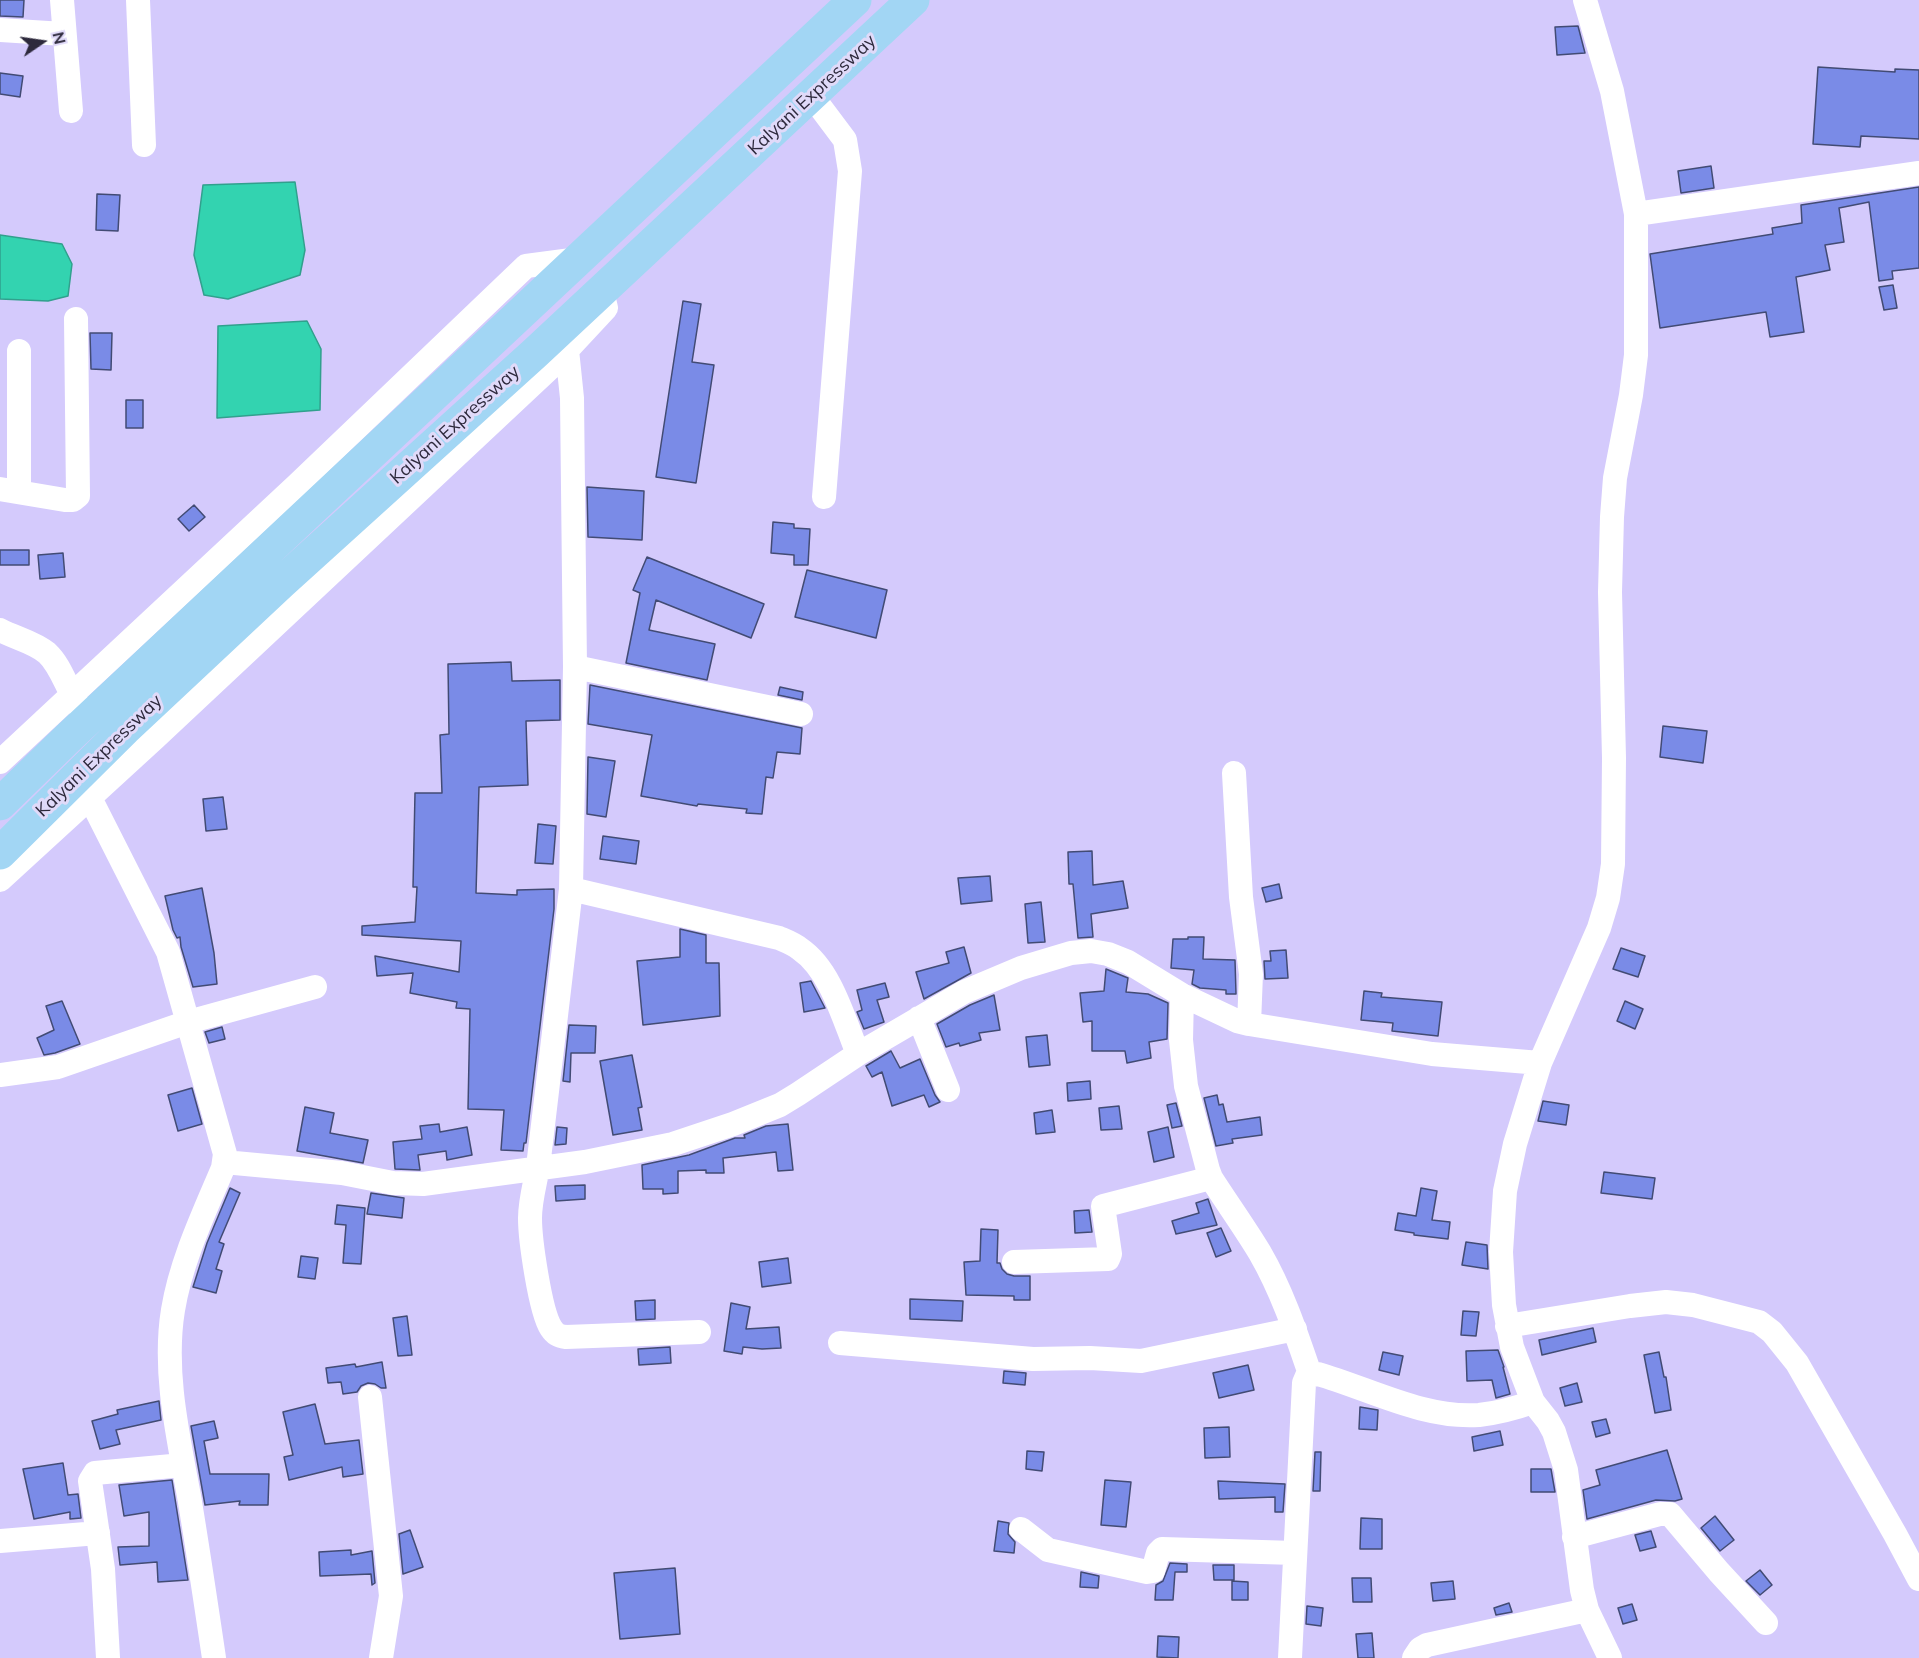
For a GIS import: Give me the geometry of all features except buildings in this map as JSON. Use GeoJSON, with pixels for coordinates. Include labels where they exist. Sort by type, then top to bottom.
{"type":"FeatureCollection","features":[{"type":"Feature","properties":{"kind":"highway","name":"Kalyani Expressway"},"geometry":{"type":"LineString","coordinates":[[0,853],[91,762],[117,715],[579,259],[855,0]]}},
{"type":"Feature","properties":{"kind":"highway","name":"Kalyani Expressway"},"geometry":{"type":"LineString","coordinates":[[0,804],[70,736],[117,715],[281,583],[602,291],[913,0]]}},
{"type":"Feature","properties":{"kind":"street"},"geometry":{"type":"LineString","coordinates":[[62,0],[71,111]]}},
{"type":"Feature","properties":{"kind":"street"},"geometry":{"type":"LineString","coordinates":[[138,0],[144,145]]}},
{"type":"Feature","properties":{"kind":"street"},"geometry":{"type":"LineString","coordinates":[[1585,0],[1612,91],[1636,214],[1636,355],[1631,395],[1615,478],[1612,517],[1610,592],[1614,758],[1613,864],[1608,898],[1599,928],[1540,1063],[1515,1144],[1505,1191],[1501,1252],[1502,1287],[1512,1347],[1533,1402],[1548,1421],[1557,1441],[1566,1470],[1576,1558],[1587,1610],[1610,1658]]}},
{"type":"Feature","properties":{"kind":"street"},"geometry":{"type":"LineString","coordinates":[[0,30],[64,34]]}},
{"type":"Feature","properties":{"kind":"street"},"geometry":{"type":"LineString","coordinates":[[812,96],[845,140],[850,171],[824,497]]}},
{"type":"Feature","properties":{"kind":"street"},"geometry":{"type":"LineString","coordinates":[[1636,214],[1919,173]]}},
{"type":"Feature","properties":{"kind":"street"},"geometry":{"type":"LineString","coordinates":[[0,762],[298,484],[525,266],[579,259]]}},
{"type":"Feature","properties":{"kind":"street"},"geometry":{"type":"LineString","coordinates":[[0,880],[567,350],[606,308],[602,291]]}},
{"type":"Feature","properties":{"kind":"street"},"geometry":{"type":"LineString","coordinates":[[19,351],[9,491],[74,500],[78,496],[76,319]]}},
{"type":"Feature","properties":{"kind":"street"},"geometry":{"type":"LineString","coordinates":[[567,350],[572,398],[575,667],[571,889],[538,1167],[531,1203],[531,1237],[545,1314],[558,1336],[587,1337],[699,1332]]}},
{"type":"Feature","properties":{"kind":"street"},"geometry":{"type":"LineString","coordinates":[[0,630],[36,646],[49,655],[71,695],[124,766]]}},
{"type":"Feature","properties":{"kind":"street"},"geometry":{"type":"LineString","coordinates":[[575,667],[801,714]]}},
{"type":"Feature","properties":{"kind":"street"},"geometry":{"type":"LineString","coordinates":[[1234,773],[1241,897],[1251,974],[1249,1024]]}},
{"type":"Feature","properties":{"kind":"street"},"geometry":{"type":"LineString","coordinates":[[90,798],[168,952],[223,1147],[224,1162],[175,1298],[172,1316],[171,1371],[183,1465],[214,1658]]}},
{"type":"Feature","properties":{"kind":"street"},"geometry":{"type":"LineString","coordinates":[[571,889],[779,938],[800,948],[824,974],[858,1054]]}},
{"type":"Feature","properties":{"kind":"street"},"geometry":{"type":"LineString","coordinates":[[224,1162],[296,1167],[411,1184],[585,1162],[663,1146],[733,1124],[780,1105],[858,1054],[964,992],[1021,968],[1071,953],[1091,951],[1108,954],[1128,962],[1182,995],[1237,1021],[1249,1024],[1432,1054],[1540,1063]]}},
{"type":"Feature","properties":{"kind":"street"},"geometry":{"type":"LineString","coordinates":[[0,1075],[58,1067],[188,1022],[315,987]]}},
{"type":"Feature","properties":{"kind":"street"},"geometry":{"type":"LineString","coordinates":[[1182,995],[1181,1040],[1186,1086],[1211,1178],[1259,1253],[1294,1329],[1310,1374]]}},
{"type":"Feature","properties":{"kind":"street"},"geometry":{"type":"LineString","coordinates":[[919,1018],[948,1090]]}},
{"type":"Feature","properties":{"kind":"street"},"geometry":{"type":"LineString","coordinates":[[1014,1262],[1108,1259],[1110,1254],[1103,1206],[1211,1178]]}},
{"type":"Feature","properties":{"kind":"street"},"geometry":{"type":"LineString","coordinates":[[1507,1326],[1666,1302],[1693,1305],[1759,1322],[1772,1332],[1787,1349],[1807,1379],[1919,1579]]}},
{"type":"Feature","properties":{"kind":"street"},"geometry":{"type":"LineString","coordinates":[[840,1343],[1033,1359],[1090,1358],[1141,1361],[1294,1329]]}},
{"type":"Feature","properties":{"kind":"street"},"geometry":{"type":"LineString","coordinates":[[1310,1374],[1318,1374],[1418,1407],[1463,1415],[1493,1413],[1533,1402]]}},
{"type":"Feature","properties":{"kind":"street"},"geometry":{"type":"LineString","coordinates":[[1290,1658],[1304,1383],[1310,1374]]}},
{"type":"Feature","properties":{"kind":"street"},"geometry":{"type":"LineString","coordinates":[[370,1397],[391,1596],[381,1658]]}},
{"type":"Feature","properties":{"kind":"street"},"geometry":{"type":"LineString","coordinates":[[108,1658],[105,1590],[90,1481],[95,1473],[183,1465]]}},
{"type":"Feature","properties":{"kind":"street"},"geometry":{"type":"LineString","coordinates":[[1574,1537],[1660,1514],[1670,1514],[1766,1623]]}},
{"type":"Feature","properties":{"kind":"street"},"geometry":{"type":"LineString","coordinates":[[1021,1529],[1048,1550],[1147,1572],[1153,1571],[1158,1553],[1162,1549],[1295,1553]]}},
{"type":"Feature","properties":{"kind":"street"},"geometry":{"type":"LineString","coordinates":[[0,1541],[98,1533]]}},
{"type":"Feature","properties":{"kind":"street"},"geometry":{"type":"LineString","coordinates":[[1414,1658],[1420,1649],[1427,1645],[1587,1610]]}},
{"type":"Feature","properties":{"kind":"shaded area"},"geometry":{"type":"Polygon","coordinates":[[[295,182],[305,250],[300,275],[228,299],[204,295],[194,255],[203,185],[295,182]]]}},
{"type":"Feature","properties":{"kind":"shaded area"},"geometry":{"type":"Polygon","coordinates":[[[0,235],[62,244],[72,264],[68,296],[48,301],[0,299],[0,235]]]}},
{"type":"Feature","properties":{"kind":"shaded area"},"geometry":{"type":"Polygon","coordinates":[[[307,321],[321,349],[320,410],[217,418],[218,326],[307,321]]]}}]}
